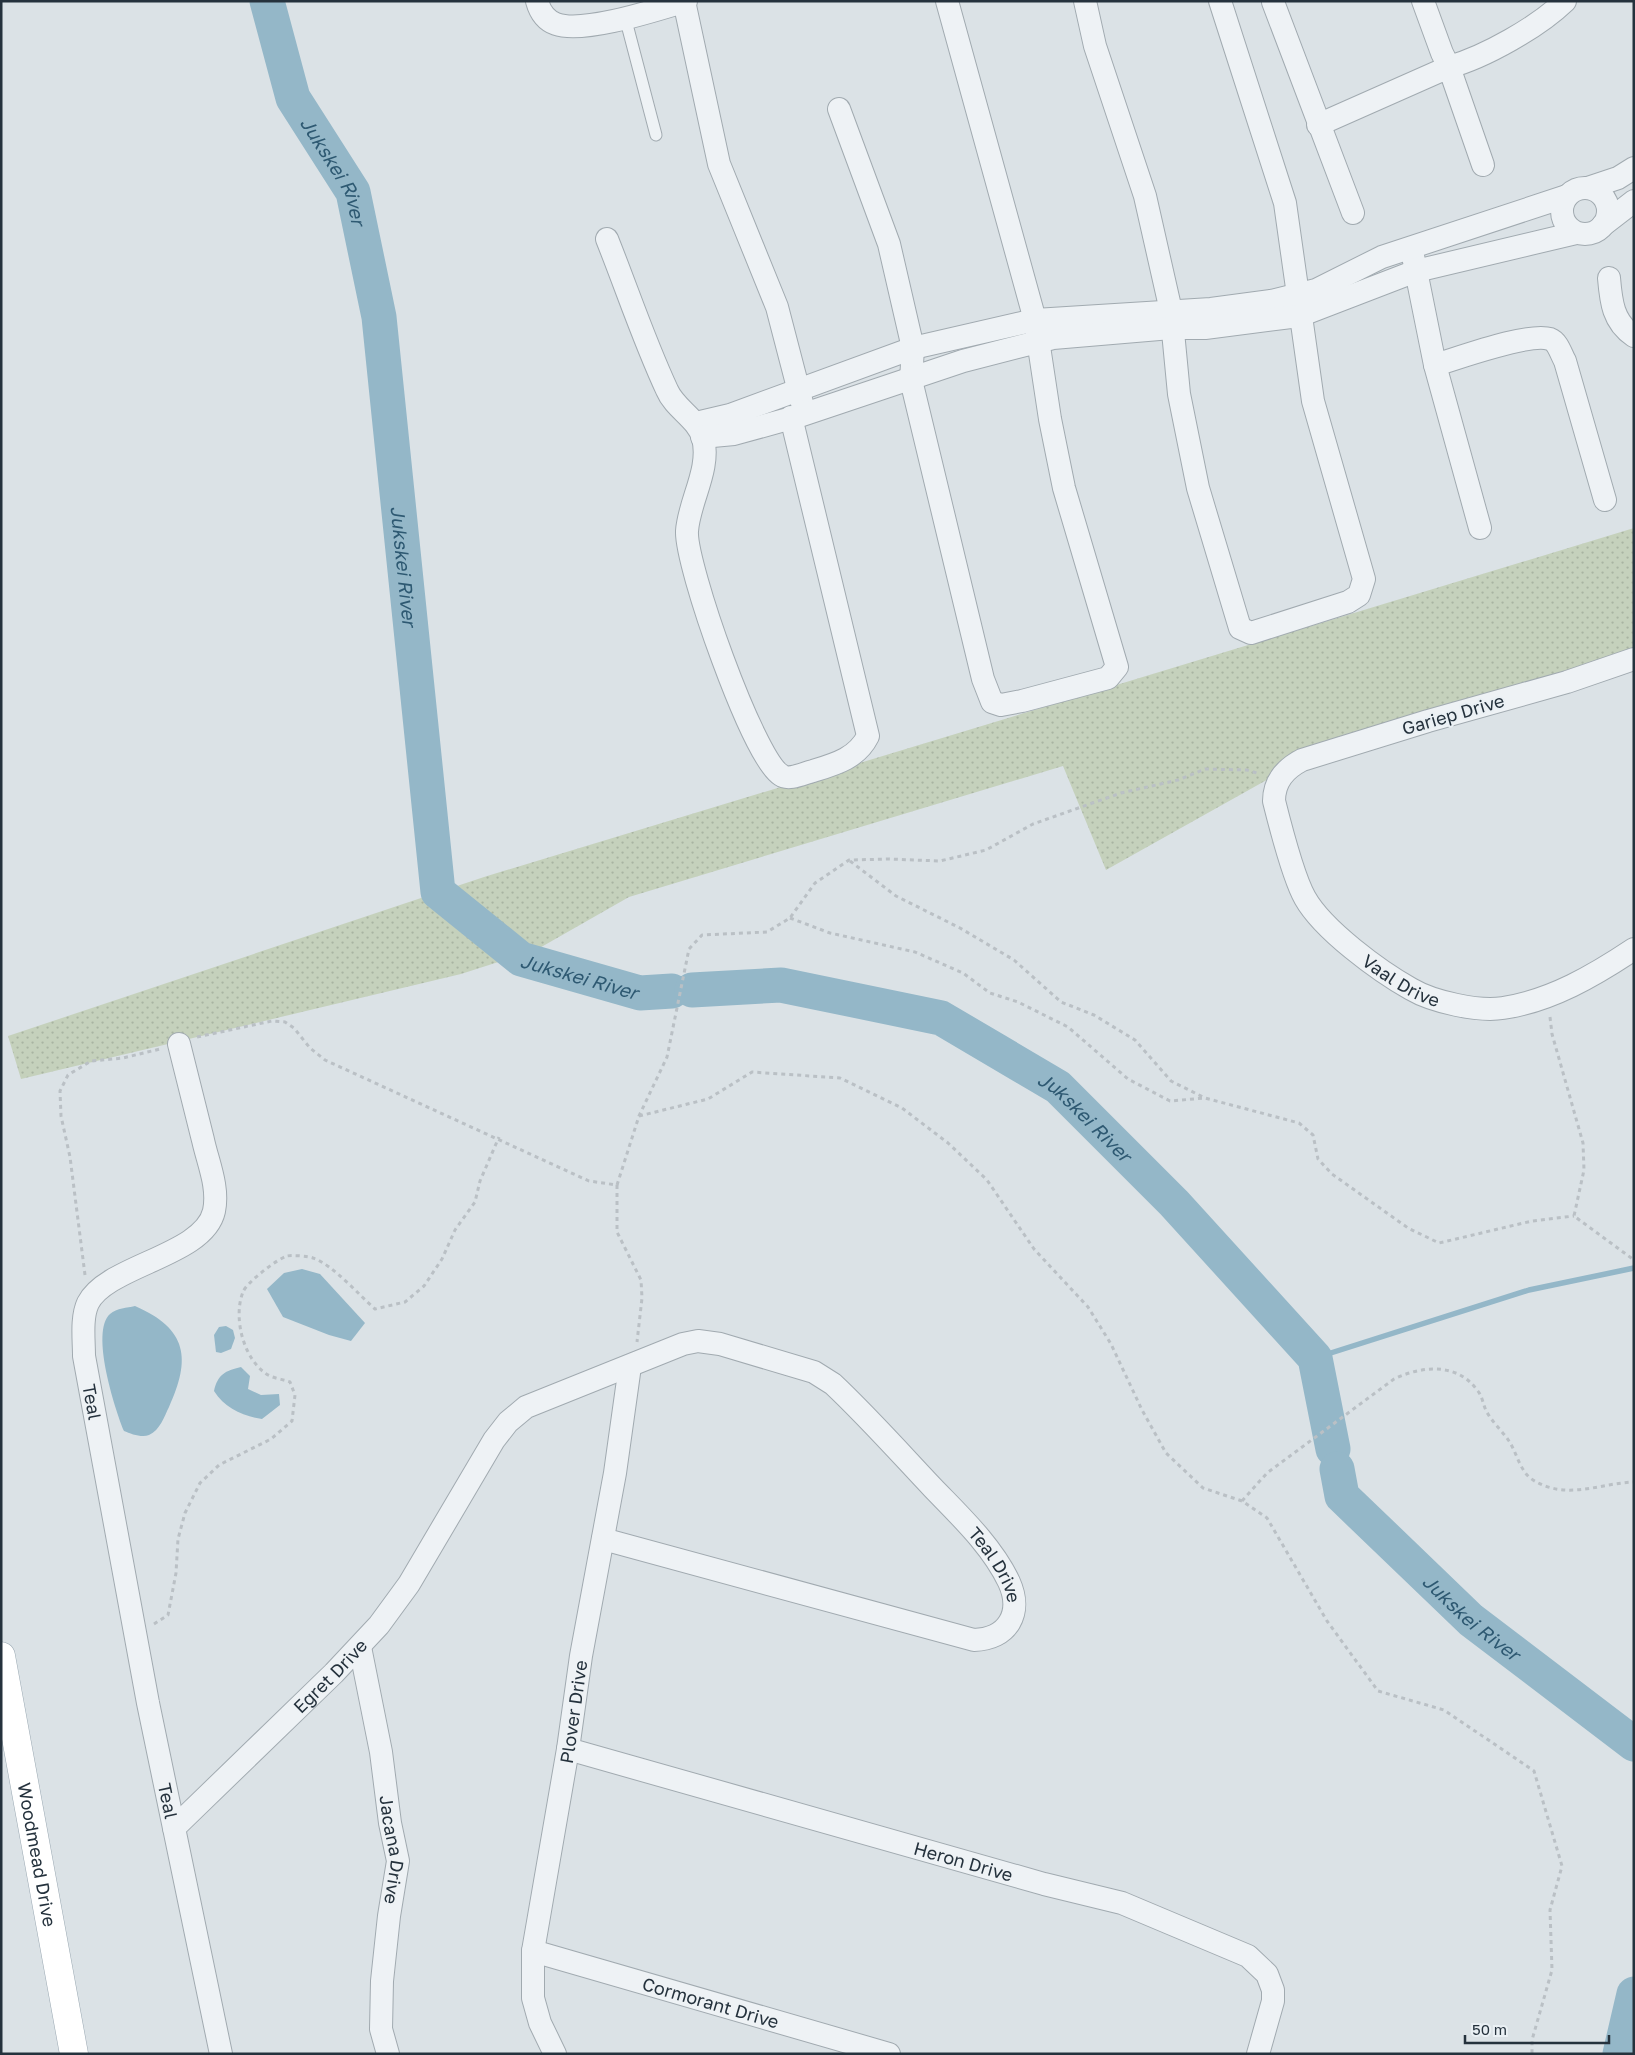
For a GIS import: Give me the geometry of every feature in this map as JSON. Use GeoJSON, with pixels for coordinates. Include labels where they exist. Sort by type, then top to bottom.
{"type":"FeatureCollection","features":[{"type":"Feature","properties":{"kind":"main road","name":"Woodmead Drive"},"geometry":{"type":"LineString","coordinates":[[1,1656],[74,2054]]}},
{"type":"Feature","properties":{"kind":"street"},"geometry":{"type":"LineString","coordinates":[[537,1],[543,16],[555,24],[566,26],[588,26],[685,1],[719,164],[777,307],[799,390],[798,416],[868,736],[863,746],[851,756],[834,764],[791,777],[781,776],[770,764],[735,694],[697,578],[687,531],[698,487],[704,448],[699,430],[668,392],[607,239]]}},
{"type":"Feature","properties":{"kind":"street"},"geometry":{"type":"LineString","coordinates":[[839,110],[889,244],[913,348],[911,380],[983,679],[992,702],[1001,705],[1108,678],[1117,667],[1064,488],[1036,330],[947,1]]}},
{"type":"Feature","properties":{"kind":"street"},"geometry":{"type":"LineString","coordinates":[[1085,1],[1095,46],[1145,196],[1171,320],[1179,394],[1198,488],[1240,628],[1251,633],[1348,602],[1359,595],[1364,579],[1313,401],[1298,306],[1285,203],[1220,1]]}},
{"type":"Feature","properties":{"kind":"street"},"geometry":{"type":"LineString","coordinates":[[1423,1],[1449,67],[1482,165]]}},
{"type":"Feature","properties":{"kind":"street"},"geometry":{"type":"LineString","coordinates":[[1318,125],[1449,67],[1476,59],[1553,13],[1565,1]]}},
{"type":"Feature","properties":{"kind":"street"},"geometry":{"type":"LineString","coordinates":[[1273,2],[1318,125],[1353,213]]}},
{"type":"Feature","properties":{"kind":"street"},"geometry":{"type":"LineString","coordinates":[[1298,306],[1316,290],[1367,264],[1618,178],[1634,168]]}},
{"type":"Feature","properties":{"kind":"street"},"geometry":{"type":"LineString","coordinates":[[1576,233],[1563,221],[1563,203],[1578,192],[1602,196],[1608,210],[1604,225]]}},
{"type":"Feature","properties":{"kind":"street"},"geometry":{"type":"LineString","coordinates":[[699,430],[730,415],[913,348],[1036,330],[1171,320],[1211,309],[1298,306],[1416,271],[1576,233],[1591,234],[1634,201]]}},
{"type":"Feature","properties":{"kind":"street"},"geometry":{"type":"LineString","coordinates":[[1411,248],[1435,365],[1480,528]]}},
{"type":"Feature","properties":{"kind":"street"},"geometry":{"type":"LineString","coordinates":[[1609,278],[1614,314],[1620,325],[1634,336]]}},
{"type":"Feature","properties":{"kind":"street"},"geometry":{"type":"LineString","coordinates":[[699,430],[734,434],[798,416],[911,380],[963,361],[1036,330]]}},
{"type":"Feature","properties":{"kind":"street"},"geometry":{"type":"LineString","coordinates":[[1435,365],[1538,338],[1550,339],[1556,343],[1565,361],[1605,500]]}},
{"type":"Feature","properties":{"kind":"street","name":"Gariep Drive"},"geometry":{"type":"LineString","coordinates":[[1279,780],[1295,764],[1316,754],[1567,682],[1634,659]]}},
{"type":"Feature","properties":{"kind":"street","name":"Vaal Drive"},"geometry":{"type":"LineString","coordinates":[[1279,780],[1275,788],[1274,801],[1304,898],[1322,921],[1360,953],[1412,990],[1452,1003],[1502,1009],[1547,995],[1596,973],[1634,948]]}},
{"type":"Feature","properties":{"kind":"street"},"geometry":{"type":"LineString","coordinates":[[88,1302],[102,1287],[126,1273],[186,1244],[208,1223],[214,1212],[214,1183],[179,1044]]}},
{"type":"Feature","properties":{"kind":"street","name":"Teal"},"geometry":{"type":"LineString","coordinates":[[88,1302],[84,1318],[84,1356],[135,1636],[174,1828]]}},
{"type":"Feature","properties":{"kind":"street","name":"Teal Drive"},"geometry":{"type":"LineString","coordinates":[[603,1539],[974,1640],[994,1637],[1001,1632],[1009,1624],[1014,1610],[1014,1601],[1008,1581],[970,1526],[850,1401],[824,1377],[814,1372],[720,1344],[698,1341],[683,1344],[630,1366]]}},
{"type":"Feature","properties":{"kind":"street","name":"Plover Drive"},"geometry":{"type":"LineString","coordinates":[[555,2054],[540,2023],[533,1998],[533,1951],[603,1539],[630,1366]]}},
{"type":"Feature","properties":{"kind":"street","name":"Egret Drive"},"geometry":{"type":"LineString","coordinates":[[174,1828],[360,1647],[409,1584],[494,1440],[508,1422],[526,1407],[630,1366]]}},
{"type":"Feature","properties":{"kind":"street","name":"Jacana Drive"},"geometry":{"type":"LineString","coordinates":[[360,1647],[382,1752],[390,1824],[398,1861],[389,1916],[382,1990],[381,2029],[388,2054]]}},
{"type":"Feature","properties":{"kind":"street","name":"Heron Drive"},"geometry":{"type":"LineString","coordinates":[[568,1749],[1044,1884],[1122,1903],[1240,1951],[1267,1974],[1273,1990],[1273,2000],[1258,2054]]}},
{"type":"Feature","properties":{"kind":"street"},"geometry":{"type":"LineString","coordinates":[[174,1828],[221,2054]]}},
{"type":"Feature","properties":{"kind":"street","name":"Cormorant Drive"},"geometry":{"type":"LineString","coordinates":[[533,1951],[889,2054]]}},
{"type":"Feature","properties":{"kind":"lane"},"geometry":{"type":"LineString","coordinates":[[625,17],[656,135]]}},
{"type":"Feature","properties":{"kind":"path"},"geometry":{"type":"LineString","coordinates":[[630,1366],[637,1340],[642,1298],[641,1280],[617,1232],[616,1185],[639,1116],[667,1057],[689,949],[702,935],[767,932],[790,918],[815,883],[850,860],[940,861],[986,850],[1033,824],[1121,793],[1178,780],[1205,769],[1247,770],[1279,780]]}},
{"type":"Feature","properties":{"kind":"path"},"geometry":{"type":"LineString","coordinates":[[850,860],[896,896],[960,928],[1014,960],[1061,1002],[1094,1015],[1136,1040],[1171,1081],[1205,1098],[1300,1123],[1313,1135],[1318,1159],[1332,1174],[1408,1228],[1438,1243],[1532,1221],[1574,1216],[1634,1260]]}},
{"type":"Feature","properties":{"kind":"path"},"geometry":{"type":"LineString","coordinates":[[790,918],[830,933],[915,952],[963,973],[990,993],[1018,1002],[1068,1027],[1128,1079],[1170,1101],[1205,1098]]}},
{"type":"Feature","properties":{"kind":"path"},"geometry":{"type":"LineString","coordinates":[[1547,995],[1552,1034],[1583,1143],[1584,1170],[1574,1216]]}},
{"type":"Feature","properties":{"kind":"path"},"geometry":{"type":"LineString","coordinates":[[88,1302],[70,1157],[61,1116],[60,1091],[68,1075],[91,1062],[123,1058],[256,1023],[272,1020],[285,1022],[294,1028],[310,1048],[325,1060],[589,1180],[616,1185]]}},
{"type":"Feature","properties":{"kind":"path"},"geometry":{"type":"LineString","coordinates":[[639,1116],[708,1099],[752,1072],[840,1078],[902,1108],[948,1143],[987,1180],[1034,1249],[1088,1306],[1111,1344],[1142,1410],[1166,1453],[1202,1488],[1242,1501],[1267,1518],[1326,1621],[1378,1691],[1444,1710],[1534,1771],[1562,1866],[1550,1910],[1552,1970],[1532,2040],[1532,2054]]}},
{"type":"Feature","properties":{"kind":"path"},"geometry":{"type":"LineString","coordinates":[[135,1636],[168,1615],[176,1573],[178,1539],[185,1513],[200,1483],[219,1464],[271,1439],[292,1421],[294,1395],[290,1382],[265,1374],[251,1359],[239,1317],[243,1291],[266,1269],[287,1256],[313,1258],[337,1273],[376,1308],[405,1302],[424,1286],[442,1259],[455,1230],[475,1202],[480,1181],[499,1138]]}},
{"type":"Feature","properties":{"kind":"path"},"geometry":{"type":"LineString","coordinates":[[1242,1501],[1267,1473],[1394,1379],[1410,1371],[1432,1368],[1448,1370],[1463,1377],[1478,1390],[1487,1413],[1509,1442],[1522,1467],[1532,1480],[1549,1486],[1575,1490],[1634,1482]]}},
{"type":"Feature","properties":{"kind":"green space"},"geometry":{"type":"Polygon","coordinates":[[[1634,528],[1634,662],[1295,764],[1106,870],[1063,766],[629,897],[536,950],[461,974],[21,1079],[8,1036],[484,877],[1634,528]]]}},
{"type":"Feature","properties":{"kind":"water"},"geometry":{"type":"Polygon","coordinates":[[[302,1269],[320,1274],[365,1323],[351,1341],[329,1335],[283,1317],[267,1289],[284,1273],[302,1269]]]}},
{"type":"Feature","properties":{"kind":"water"},"geometry":{"type":"Polygon","coordinates":[[[135,1306],[153,1315],[175,1335],[180,1347],[182,1360],[176,1390],[159,1427],[153,1433],[143,1436],[124,1431],[110,1389],[102,1337],[104,1323],[110,1314],[119,1309],[135,1306]]]}},
{"type":"Feature","properties":{"kind":"water"},"geometry":{"type":"Polygon","coordinates":[[[226,1326],[233,1330],[235,1338],[231,1349],[221,1353],[216,1352],[214,1335],[219,1327],[226,1326]]]}},
{"type":"Feature","properties":{"kind":"water"},"geometry":{"type":"Polygon","coordinates":[[[241,1367],[250,1376],[248,1389],[261,1395],[279,1394],[280,1405],[262,1419],[248,1416],[229,1407],[214,1391],[223,1374],[241,1367]]]}},
{"type":"Feature","properties":{"kind":"waterway","name":"Jukskei River"},"geometry":{"type":"LineString","coordinates":[[267,1],[293,98],[353,192],[379,317],[438,892],[521,959],[640,993],[672,991]]}},
{"type":"Feature","properties":{"kind":"waterway","name":"Jukskei River"},"geometry":{"type":"LineString","coordinates":[[692,990],[781,985],[941,1018],[1058,1087],[1174,1203],[1315,1358],[1333,1449]]}},
{"type":"Feature","properties":{"kind":"waterway"},"geometry":{"type":"LineString","coordinates":[[1315,1358],[1529,1290],[1634,1268]]}},
{"type":"Feature","properties":{"kind":"waterway","name":"Jukskei River"},"geometry":{"type":"LineString","coordinates":[[1337,1469],[1342,1496],[1471,1620],[1634,1744]]}},
{"type":"Feature","properties":{"kind":"waterway","name":"Jukskei River"},"geometry":{"type":"LineString","coordinates":[[1620,2054],[1634,1994]]}}]}
